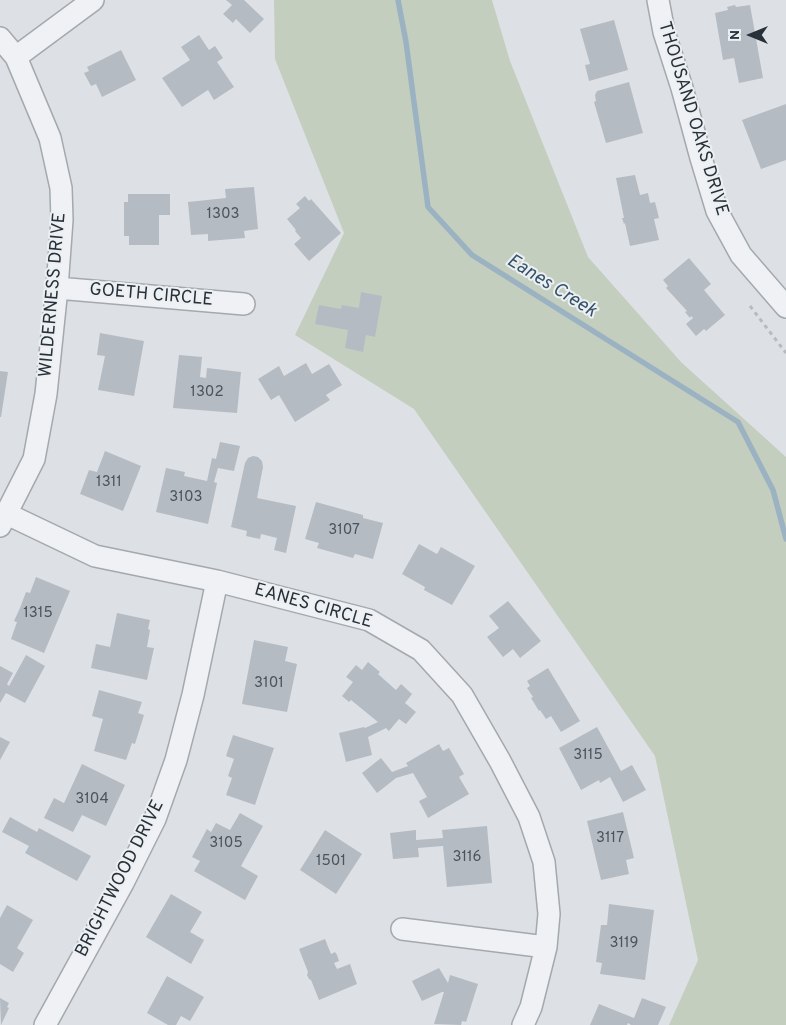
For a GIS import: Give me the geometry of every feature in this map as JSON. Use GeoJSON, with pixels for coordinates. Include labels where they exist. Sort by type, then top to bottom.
{"type":"FeatureCollection","features":[{"type":"Feature","properties":{"kind":"street"},"geometry":{"type":"LineString","coordinates":[[16,57],[93,0]]}},
{"type":"Feature","properties":{"kind":"street","name":"THOUSAND OAKS DRIVE"},"geometry":{"type":"LineString","coordinates":[[658,0],[664,32],[717,212],[741,254],[786,307]]}},
{"type":"Feature","properties":{"kind":"street","name":"WILDERNESS DRIVE"},"geometry":{"type":"LineString","coordinates":[[0,38],[16,57],[50,138],[60,188],[62,220],[46,394],[34,459],[3,520]]}},
{"type":"Feature","properties":{"kind":"street","name":"GOETH CIRCLE"},"geometry":{"type":"LineString","coordinates":[[57,288],[244,304]]}},
{"type":"Feature","properties":{"kind":"street","name":"EANES CIRCLE"},"geometry":{"type":"LineString","coordinates":[[3,520],[95,556],[217,581],[369,620],[421,650],[462,695],[500,761],[529,818],[544,862],[549,914],[546,947],[532,1007],[523,1025]]}},
{"type":"Feature","properties":{"kind":"street","name":"BRIGHTWOOD DRIVE"},"geometry":{"type":"LineString","coordinates":[[45,1025],[155,819],[178,751],[193,695],[217,581]]}},
{"type":"Feature","properties":{"kind":"street"},"geometry":{"type":"LineString","coordinates":[[402,929],[546,947]]}},
{"type":"Feature","properties":{"kind":"path"},"geometry":{"type":"LineString","coordinates":[[750,306],[786,352]]}},
{"type":"Feature","properties":{"kind":"green space"},"geometry":{"type":"Polygon","coordinates":[[[274,0],[492,0],[510,61],[588,257],[681,362],[786,457],[786,1025],[669,1025],[698,960],[655,756],[414,409],[295,335],[344,233],[275,59],[274,0]]]}},
{"type":"Feature","properties":{"kind":"building"},"geometry":{"type":"Polygon","coordinates":[[[226,0],[244,0],[264,19],[250,33],[236,19],[233,23],[223,14],[232,5],[226,0]]]}},
{"type":"Feature","properties":{"kind":"building"},"geometry":{"type":"Polygon","coordinates":[[[735,5],[736,7],[750,5],[763,78],[739,83],[734,58],[723,60],[715,13],[728,10],[727,7],[735,5]]]}},
{"type":"Feature","properties":{"kind":"building"},"geometry":{"type":"Polygon","coordinates":[[[614,20],[628,70],[589,81],[585,65],[590,64],[580,29],[614,20]]]}},
{"type":"Feature","properties":{"kind":"building"},"geometry":{"type":"Polygon","coordinates":[[[199,35],[209,50],[215,46],[223,58],[217,62],[234,87],[214,100],[208,90],[182,107],[162,78],[190,60],[181,47],[199,35]]]}},
{"type":"Feature","properties":{"kind":"building"},"geometry":{"type":"Polygon","coordinates":[[[121,50],[136,80],[102,97],[96,84],[91,86],[84,73],[89,71],[87,67],[121,50]]]}},
{"type":"Feature","properties":{"kind":"building"},"geometry":{"type":"Polygon","coordinates":[[[629,82],[643,133],[606,143],[594,102],[596,101],[595,95],[597,91],[629,82]]]}},
{"type":"Feature","properties":{"kind":"building"},"geometry":{"type":"Polygon","coordinates":[[[786,104],[786,160],[761,169],[742,120],[786,104]]]}},
{"type":"Feature","properties":{"kind":"building"},"geometry":{"type":"Polygon","coordinates":[[[635,175],[640,195],[648,193],[650,203],[655,202],[659,218],[654,219],[659,240],[630,246],[625,223],[622,218],[624,218],[616,178],[635,175]]]}},
{"type":"Feature","properties":{"kind":"building"},"geometry":{"type":"Polygon","coordinates":[[[254,187],[258,229],[244,231],[245,238],[208,241],[208,234],[191,235],[188,202],[226,198],[225,189],[254,187]]]}},
{"type":"Feature","properties":{"kind":"building"},"geometry":{"type":"Polygon","coordinates":[[[128,194],[170,194],[170,215],[159,215],[159,245],[129,245],[129,236],[124,236],[124,202],[128,202],[128,194]]]}},
{"type":"Feature","properties":{"kind":"building"},"geometry":{"type":"Polygon","coordinates":[[[305,196],[309,201],[311,199],[341,233],[309,261],[294,244],[301,238],[287,219],[300,208],[296,204],[305,196]]]}},
{"type":"Feature","properties":{"kind":"building"},"geometry":{"type":"Polygon","coordinates":[[[689,258],[711,284],[704,290],[725,315],[706,331],[704,329],[696,336],[686,324],[693,318],[691,316],[690,318],[685,312],[687,311],[666,288],[668,286],[663,280],[689,258]]]}},
{"type":"Feature","properties":{"kind":"building"},"geometry":{"type":"Polygon","coordinates":[[[361,292],[382,296],[375,337],[366,335],[363,352],[345,348],[348,330],[315,324],[319,305],[341,309],[342,305],[359,308],[361,292]]]}},
{"type":"Feature","properties":{"kind":"building"},"geometry":{"type":"Polygon","coordinates":[[[100,333],[144,341],[134,396],[98,390],[105,356],[97,355],[100,333]]]}},
{"type":"Feature","properties":{"kind":"building"},"geometry":{"type":"Polygon","coordinates":[[[179,355],[202,357],[200,377],[206,378],[207,368],[241,372],[237,413],[173,408],[179,355]]]}},
{"type":"Feature","properties":{"kind":"building"},"geometry":{"type":"Polygon","coordinates":[[[306,363],[312,374],[329,364],[342,385],[326,395],[330,400],[295,422],[279,395],[271,400],[258,379],[279,366],[284,376],[306,363]]]}},
{"type":"Feature","properties":{"kind":"building"},"geometry":{"type":"Polygon","coordinates":[[[0,371],[8,372],[1,417],[0,417],[0,371]]]}},
{"type":"Feature","properties":{"kind":"building"},"geometry":{"type":"Polygon","coordinates":[[[220,442],[240,446],[234,471],[218,468],[214,482],[217,483],[208,524],[156,512],[166,468],[185,472],[184,476],[207,481],[212,458],[216,459],[220,442]]]}},
{"type":"Feature","properties":{"kind":"building"},"geometry":{"type":"Polygon","coordinates":[[[105,451],[141,466],[123,511],[80,494],[89,470],[97,472],[105,451]]]}},
{"type":"Feature","properties":{"kind":"building"},"geometry":{"type":"Polygon","coordinates":[[[258,457],[262,461],[263,467],[257,498],[296,506],[286,553],[274,550],[277,538],[261,534],[260,539],[246,536],[247,531],[231,527],[245,463],[248,458],[258,457]]]}},
{"type":"Feature","properties":{"kind":"building"},"geometry":{"type":"Polygon","coordinates":[[[316,502],[363,515],[363,518],[383,523],[373,559],[355,554],[353,558],[317,548],[319,543],[305,539],[316,502]]]}},
{"type":"Feature","properties":{"kind":"building"},"geometry":{"type":"Polygon","coordinates":[[[419,544],[437,554],[441,547],[475,566],[452,605],[424,590],[425,587],[402,574],[419,544]]]}},
{"type":"Feature","properties":{"kind":"building"},"geometry":{"type":"Polygon","coordinates":[[[36,577],[70,591],[44,653],[11,639],[17,622],[14,621],[26,592],[30,593],[36,577]]]}},
{"type":"Feature","properties":{"kind":"building"},"geometry":{"type":"Polygon","coordinates":[[[508,601],[541,641],[520,658],[513,649],[503,657],[487,637],[499,628],[489,616],[508,601]]]}},
{"type":"Feature","properties":{"kind":"building"},"geometry":{"type":"Polygon","coordinates":[[[117,613],[150,620],[147,647],[154,648],[147,680],[91,668],[96,644],[110,647],[117,613]]]}},
{"type":"Feature","properties":{"kind":"building"},"geometry":{"type":"Polygon","coordinates":[[[254,640],[288,647],[285,661],[297,664],[287,712],[242,704],[254,640]]]}},
{"type":"Feature","properties":{"kind":"building"},"geometry":{"type":"Polygon","coordinates":[[[26,655],[45,666],[25,703],[6,693],[0,703],[0,666],[13,673],[7,684],[9,686],[26,655]]]}},
{"type":"Feature","properties":{"kind":"building"},"geometry":{"type":"Polygon","coordinates":[[[368,662],[396,690],[401,684],[412,694],[405,703],[416,712],[406,724],[399,719],[389,731],[386,728],[368,737],[372,755],[346,762],[339,733],[365,728],[378,722],[351,700],[349,702],[342,696],[353,682],[346,677],[356,665],[362,670],[368,662]]]}},
{"type":"Feature","properties":{"kind":"building"},"geometry":{"type":"Polygon","coordinates":[[[548,668],[580,721],[561,732],[551,716],[546,719],[539,711],[527,688],[530,686],[527,681],[548,668]]]}},
{"type":"Feature","properties":{"kind":"building"},"geometry":{"type":"Polygon","coordinates":[[[99,690],[142,702],[138,713],[144,715],[135,744],[132,743],[126,760],[94,751],[103,719],[92,716],[99,690]]]}},
{"type":"Feature","properties":{"kind":"building"},"geometry":{"type":"Polygon","coordinates":[[[597,727],[621,771],[632,765],[646,790],[623,802],[610,777],[600,783],[599,780],[581,790],[559,748],[597,727]]]}},
{"type":"Feature","properties":{"kind":"building"},"geometry":{"type":"Polygon","coordinates":[[[233,735],[274,748],[255,805],[226,795],[232,778],[228,776],[234,759],[226,756],[233,735]]]}},
{"type":"Feature","properties":{"kind":"building"},"geometry":{"type":"Polygon","coordinates":[[[0,737],[10,742],[0,760],[0,737]]]}},
{"type":"Feature","properties":{"kind":"building"},"geometry":{"type":"Polygon","coordinates":[[[439,744],[443,751],[449,748],[464,774],[459,777],[469,794],[428,818],[419,801],[427,797],[413,773],[396,778],[377,793],[362,773],[381,758],[392,772],[408,766],[406,763],[439,744]]]}},
{"type":"Feature","properties":{"kind":"building"},"geometry":{"type":"Polygon","coordinates":[[[82,764],[125,785],[106,826],[82,815],[73,832],[44,818],[54,798],[64,803],[82,764]]]}},
{"type":"Feature","properties":{"kind":"building"},"geometry":{"type":"Polygon","coordinates":[[[623,812],[634,858],[626,860],[629,874],[601,880],[587,821],[623,812]]]}},
{"type":"Feature","properties":{"kind":"building"},"geometry":{"type":"Polygon","coordinates":[[[240,813],[263,826],[241,866],[258,876],[245,900],[194,871],[200,861],[192,857],[207,829],[211,832],[216,823],[230,830],[240,813]]]}},
{"type":"Feature","properties":{"kind":"building"},"geometry":{"type":"Polygon","coordinates":[[[10,817],[37,832],[39,828],[91,856],[77,881],[25,853],[29,846],[2,832],[10,817]]]}},
{"type":"Feature","properties":{"kind":"building"},"geometry":{"type":"Polygon","coordinates":[[[487,826],[492,883],[447,887],[443,846],[418,848],[419,857],[393,859],[390,833],[416,830],[416,840],[443,838],[442,830],[487,826]]]}},
{"type":"Feature","properties":{"kind":"building"},"geometry":{"type":"Polygon","coordinates":[[[325,830],[362,854],[336,894],[300,870],[325,830]]]}},
{"type":"Feature","properties":{"kind":"building"},"geometry":{"type":"Polygon","coordinates":[[[171,894],[202,912],[190,932],[204,940],[191,964],[146,937],[171,894]]]}},
{"type":"Feature","properties":{"kind":"building"},"geometry":{"type":"Polygon","coordinates":[[[609,904],[654,910],[645,980],[600,974],[602,963],[596,962],[601,925],[607,925],[609,904]]]}},
{"type":"Feature","properties":{"kind":"building"},"geometry":{"type":"Polygon","coordinates":[[[7,905],[33,920],[17,948],[24,953],[13,972],[0,964],[0,918],[7,905]]]}},
{"type":"Feature","properties":{"kind":"building"},"geometry":{"type":"Polygon","coordinates":[[[325,939],[331,954],[335,952],[337,955],[339,961],[334,963],[337,969],[350,964],[357,984],[319,1000],[307,975],[308,972],[299,949],[325,939]]]}},
{"type":"Feature","properties":{"kind":"building"},"geometry":{"type":"Polygon","coordinates":[[[439,968],[448,983],[450,975],[478,984],[466,1022],[462,1021],[461,1025],[434,1024],[444,992],[422,1001],[412,981],[439,968]]]}},
{"type":"Feature","properties":{"kind":"building"},"geometry":{"type":"Polygon","coordinates":[[[167,976],[204,997],[190,1021],[181,1016],[176,1025],[168,1025],[147,1013],[167,976]]]}},
{"type":"Feature","properties":{"kind":"building"},"geometry":{"type":"Polygon","coordinates":[[[0,998],[9,1003],[7,1007],[9,1008],[1,1025],[0,998]]]}},
{"type":"Feature","properties":{"kind":"building"},"geometry":{"type":"Polygon","coordinates":[[[642,998],[666,1007],[658,1025],[631,1025],[628,1023],[627,1025],[590,1025],[599,1004],[634,1018],[642,998]]]}},
{"type":"Feature","properties":{"kind":"waterway","name":"Eanes Creek"},"geometry":{"type":"LineString","coordinates":[[398,0],[406,42],[428,207],[472,255],[738,422],[773,490],[786,539]]}}]}
